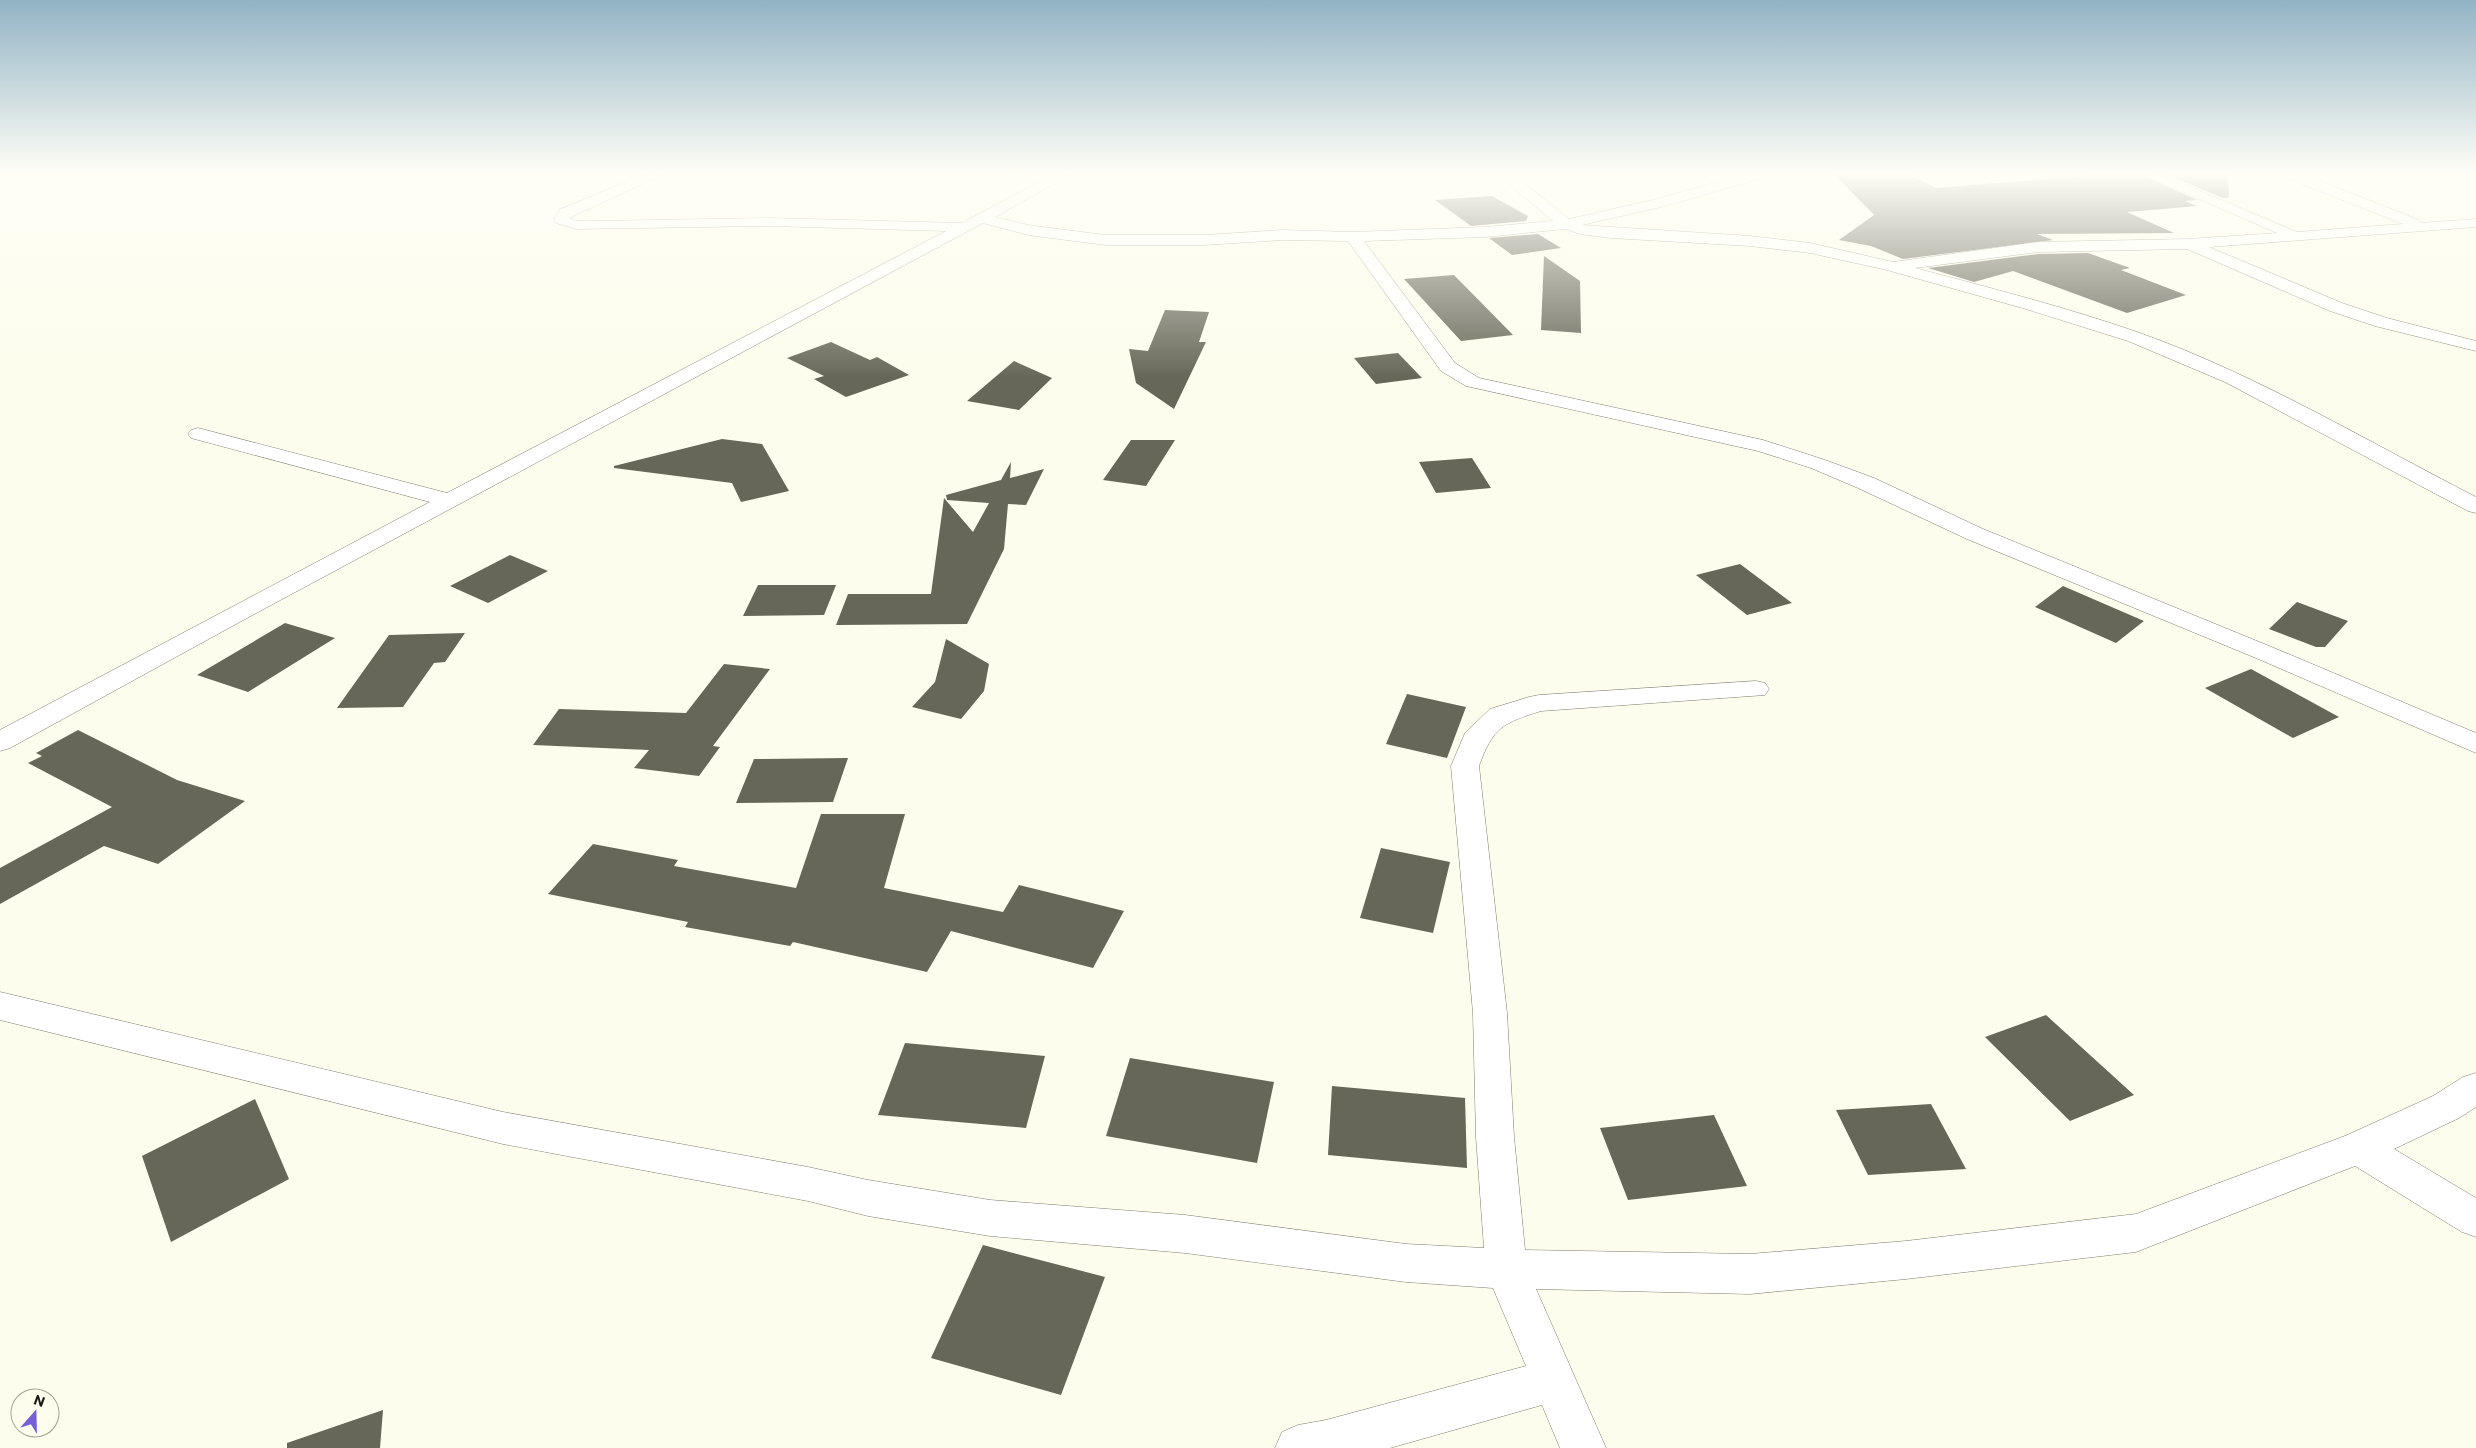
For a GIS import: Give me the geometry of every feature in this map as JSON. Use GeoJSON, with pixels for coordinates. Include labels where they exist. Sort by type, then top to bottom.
{"type":"FeatureCollection","features":[{"type":"Feature","properties":{"kind":"street"},"geometry":{"type":"LineString","coordinates":[[0,742],[934,243]]}},
{"type":"Feature","properties":{"kind":"street"},"geometry":{"type":"LineString","coordinates":[[1357,243],[1448,366],[1457,374],[1473,382],[1755,444],[1818,464],[1866,483],[1974,534],[2265,653],[2476,744]]}},
{"type":"Feature","properties":{"kind":"street"},"geometry":{"type":"LineString","coordinates":[[1763,243],[1810,248],[1890,266],[2098,324],[2171,351],[2232,378],[2476,506]]}},
{"type":"Feature","properties":{"kind":"street"},"geometry":{"type":"LineString","coordinates":[[1890,266],[2012,249],[2205,243]]}},
{"type":"Feature","properties":{"kind":"street"},"geometry":{"type":"LineString","coordinates":[[2188,244],[2336,307],[2381,322],[2476,346]]}},
{"type":"Feature","properties":{"kind":"street"},"geometry":{"type":"LineString","coordinates":[[198,434],[452,501]]}},
{"type":"Feature","properties":{"kind":"street"},"geometry":{"type":"LineString","coordinates":[[1583,1448],[1506,1269],[1495,1137],[1490,1013],[1465,766],[1475,739],[1500,715],[1540,703],[1756,689]]}},
{"type":"Feature","properties":{"kind":"street"},"geometry":{"type":"LineString","coordinates":[[0,1006],[502,1128],[798,1182],[868,1198],[990,1218],[1185,1234],[1406,1263],[1506,1269],[1750,1274],[1906,1260],[2136,1232],[2358,1148],[2446,1108],[2476,1088]]}},
{"type":"Feature","properties":{"kind":"street"},"geometry":{"type":"LineString","coordinates":[[2358,1148],[2476,1219]]}},
{"type":"Feature","properties":{"kind":"street"},"geometry":{"type":"LineString","coordinates":[[1298,1448],[1326,1443],[1554,1380]]}},
{"type":"Feature","properties":{"kind":"building"},"geometry":{"type":"Polygon","coordinates":[[[1495,243],[1552,243],[1561,248],[1512,255],[1495,243]]]}},
{"type":"Feature","properties":{"kind":"building"},"geometry":{"type":"Polygon","coordinates":[[[1853,243],[2033,243],[1903,259],[1871,246],[1853,243]]]}},
{"type":"Feature","properties":{"kind":"building"},"geometry":{"type":"Polygon","coordinates":[[[2088,253],[2130,268],[2121,270],[2186,295],[2127,313],[2013,271],[1974,282],[1928,268],[2038,254],[2088,253]]]}},
{"type":"Feature","properties":{"kind":"building"},"geometry":{"type":"Polygon","coordinates":[[[1544,256],[1580,281],[1581,333],[1541,330],[1544,256]]]}},
{"type":"Feature","properties":{"kind":"building"},"geometry":{"type":"Polygon","coordinates":[[[1454,275],[1513,335],[1461,341],[1404,279],[1454,275]]]}},
{"type":"Feature","properties":{"kind":"building"},"geometry":{"type":"Polygon","coordinates":[[[1165,310],[1209,312],[1199,342],[1206,342],[1174,409],[1136,383],[1129,349],[1148,351],[1165,310]]]}},
{"type":"Feature","properties":{"kind":"building"},"geometry":{"type":"Polygon","coordinates":[[[831,342],[870,360],[877,357],[909,375],[846,397],[814,379],[824,376],[787,358],[831,342]]]}},
{"type":"Feature","properties":{"kind":"building"},"geometry":{"type":"Polygon","coordinates":[[[1398,353],[1422,378],[1376,384],[1354,358],[1398,353]]]}},
{"type":"Feature","properties":{"kind":"building"},"geometry":{"type":"Polygon","coordinates":[[[1014,361],[1052,378],[1019,410],[967,401],[1014,361]]]}},
{"type":"Feature","properties":{"kind":"building"},"geometry":{"type":"Polygon","coordinates":[[[722,439],[762,444],[789,491],[741,502],[732,483],[614,468],[614,466],[722,439]]]}},
{"type":"Feature","properties":{"kind":"building"},"geometry":{"type":"Polygon","coordinates":[[[1131,440],[1175,440],[1146,486],[1103,480],[1131,440]]]}},
{"type":"Feature","properties":{"kind":"building"},"geometry":{"type":"Polygon","coordinates":[[[1472,458],[1491,488],[1436,493],[1419,462],[1472,458]]]}},
{"type":"Feature","properties":{"kind":"building"},"geometry":{"type":"Polygon","coordinates":[[[1011,462],[1010,478],[1044,469],[1026,505],[1008,504],[1004,549],[967,624],[836,625],[848,594],[931,594],[944,498],[973,532],[989,503],[947,500],[946,495],[1001,480],[1011,462]]]}},
{"type":"Feature","properties":{"kind":"building"},"geometry":{"type":"Polygon","coordinates":[[[510,555],[548,571],[488,603],[450,586],[510,555]]]}},
{"type":"Feature","properties":{"kind":"building"},"geometry":{"type":"Polygon","coordinates":[[[1740,564],[1792,603],[1747,615],[1696,575],[1740,564]]]}},
{"type":"Feature","properties":{"kind":"building"},"geometry":{"type":"Polygon","coordinates":[[[758,585],[836,585],[824,615],[743,616],[758,585]]]}},
{"type":"Feature","properties":{"kind":"building"},"geometry":{"type":"Polygon","coordinates":[[[2063,586],[2144,621],[2116,643],[2035,607],[2063,586]]]}},
{"type":"Feature","properties":{"kind":"building"},"geometry":{"type":"Polygon","coordinates":[[[2297,602],[2348,621],[2325,647],[2316,647],[2269,629],[2297,602]]]}},
{"type":"Feature","properties":{"kind":"building"},"geometry":{"type":"Polygon","coordinates":[[[285,623],[335,638],[248,692],[197,675],[285,623]]]}},
{"type":"Feature","properties":{"kind":"building"},"geometry":{"type":"Polygon","coordinates":[[[465,633],[445,662],[434,663],[403,707],[337,708],[389,635],[465,633]]]}},
{"type":"Feature","properties":{"kind":"building"},"geometry":{"type":"Polygon","coordinates":[[[946,639],[989,664],[984,691],[961,719],[912,707],[935,682],[946,639]]]}},
{"type":"Feature","properties":{"kind":"building"},"geometry":{"type":"Polygon","coordinates":[[[724,664],[770,669],[713,746],[720,747],[699,776],[634,768],[649,750],[533,745],[559,709],[686,713],[724,664]]]}},
{"type":"Feature","properties":{"kind":"building"},"geometry":{"type":"Polygon","coordinates":[[[2251,669],[2339,717],[2293,738],[2205,688],[2251,669]]]}},
{"type":"Feature","properties":{"kind":"building"},"geometry":{"type":"Polygon","coordinates":[[[1407,694],[1466,707],[1447,758],[1386,744],[1407,694]]]}},
{"type":"Feature","properties":{"kind":"building"},"geometry":{"type":"Polygon","coordinates":[[[78,730],[177,780],[245,801],[158,864],[104,846],[0,904],[0,868],[112,807],[28,763],[42,756],[36,753],[78,730]]]}},
{"type":"Feature","properties":{"kind":"building"},"geometry":{"type":"Polygon","coordinates":[[[848,758],[833,802],[736,803],[754,759],[848,758]]]}},
{"type":"Feature","properties":{"kind":"building"},"geometry":{"type":"Polygon","coordinates":[[[821,814],[905,814],[884,888],[1003,912],[1019,885],[1124,911],[1093,968],[951,931],[927,972],[793,942],[790,946],[685,927],[688,922],[548,894],[593,844],[678,860],[674,866],[796,888],[821,814]]]}},
{"type":"Feature","properties":{"kind":"building"},"geometry":{"type":"Polygon","coordinates":[[[1381,848],[1450,862],[1433,933],[1360,918],[1381,848]]]}},
{"type":"Feature","properties":{"kind":"building"},"geometry":{"type":"Polygon","coordinates":[[[2046,1015],[2134,1095],[2070,1121],[1985,1037],[2046,1015]]]}},
{"type":"Feature","properties":{"kind":"building"},"geometry":{"type":"Polygon","coordinates":[[[905,1043],[1045,1056],[1026,1128],[878,1115],[905,1043]]]}},
{"type":"Feature","properties":{"kind":"building"},"geometry":{"type":"Polygon","coordinates":[[[1130,1058],[1274,1082],[1257,1163],[1106,1136],[1130,1058]]]}},
{"type":"Feature","properties":{"kind":"building"},"geometry":{"type":"Polygon","coordinates":[[[1332,1086],[1465,1098],[1467,1168],[1328,1155],[1332,1086]]]}},
{"type":"Feature","properties":{"kind":"building"},"geometry":{"type":"Polygon","coordinates":[[[255,1099],[289,1179],[171,1242],[142,1156],[255,1099]]]}},
{"type":"Feature","properties":{"kind":"building"},"geometry":{"type":"Polygon","coordinates":[[[1931,1104],[1966,1169],[1868,1175],[1836,1110],[1931,1104]]]}},
{"type":"Feature","properties":{"kind":"building"},"geometry":{"type":"Polygon","coordinates":[[[1714,1115],[1747,1186],[1628,1200],[1600,1128],[1714,1115]]]}},
{"type":"Feature","properties":{"kind":"building"},"geometry":{"type":"Polygon","coordinates":[[[983,1245],[1105,1277],[1061,1395],[931,1358],[983,1245]]]}},
{"type":"Feature","properties":{"kind":"building"},"geometry":{"type":"Polygon","coordinates":[[[383,1410],[380,1448],[287,1448],[287,1443],[383,1410]]]}}]}
